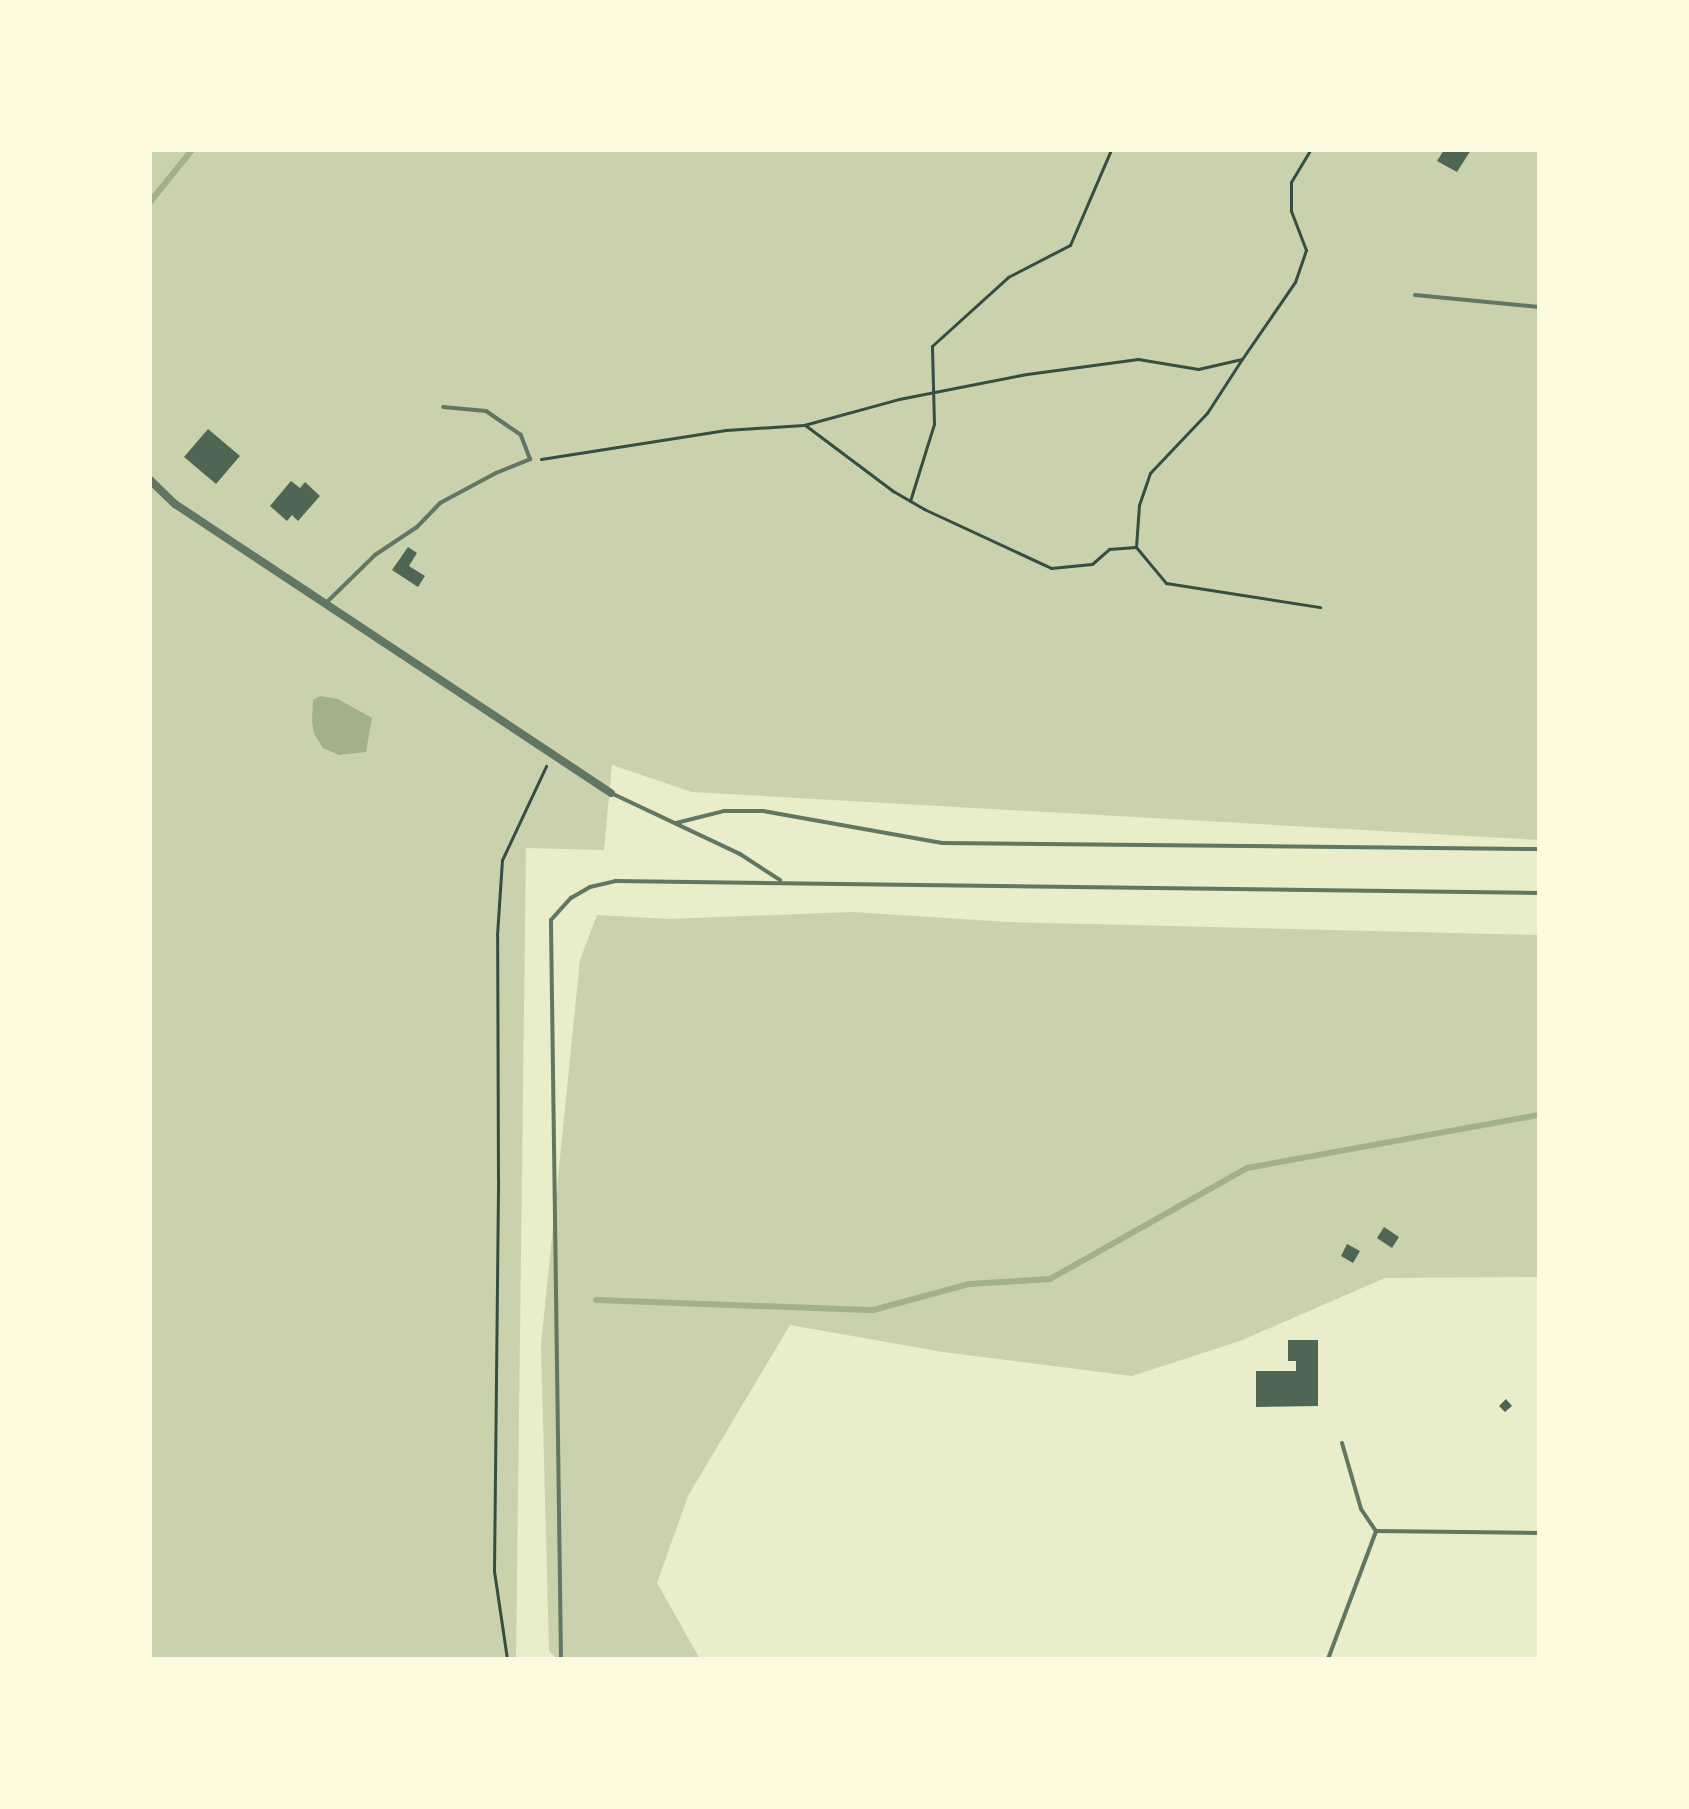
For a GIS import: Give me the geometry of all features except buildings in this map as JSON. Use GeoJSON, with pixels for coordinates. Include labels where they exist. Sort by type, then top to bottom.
{"type":"FeatureCollection","features":[{"type":"Feature","properties":{"kind":"street"},"geometry":{"type":"LineString","coordinates":[[150,480],[175,504],[611,793]]}},
{"type":"Feature","properties":{"kind":"lane"},"geometry":{"type":"LineString","coordinates":[[1415,295],[1539,307]]}},
{"type":"Feature","properties":{"kind":"lane"},"geometry":{"type":"LineString","coordinates":[[325,604],[375,555],[417,527],[440,503],[530,459],[521,435],[486,411],[443,407]]}},
{"type":"Feature","properties":{"kind":"lane"},"geometry":{"type":"LineString","coordinates":[[611,793],[740,854],[782,881]]}},
{"type":"Feature","properties":{"kind":"lane"},"geometry":{"type":"LineString","coordinates":[[676,823],[724,811],[763,811],[942,843],[1539,849]]}},
{"type":"Feature","properties":{"kind":"lane"},"geometry":{"type":"LineString","coordinates":[[561,1659],[551,920],[580,892],[615,881],[782,881],[1539,893]]}},
{"type":"Feature","properties":{"kind":"lane"},"geometry":{"type":"LineString","coordinates":[[1342,1443],[1361,1509],[1376,1531]]}},
{"type":"Feature","properties":{"kind":"lane"},"geometry":{"type":"LineString","coordinates":[[1376,1531],[1539,1533]]}},
{"type":"Feature","properties":{"kind":"lane"},"geometry":{"type":"LineString","coordinates":[[1328,1659],[1376,1531]]}},
{"type":"Feature","properties":{"kind":"path"},"geometry":{"type":"LineString","coordinates":[[910,501],[934,424],[932,346],[1008,277],[1070,245],[1111,150]]}},
{"type":"Feature","properties":{"kind":"path"},"geometry":{"type":"LineString","coordinates":[[1310,150],[1291,182],[1291,211],[1306,250],[1295,282],[1207,413],[1150,473],[1139,505],[1136,547],[1166,583],[1320,607]]}},
{"type":"Feature","properties":{"kind":"path"},"geometry":{"type":"LineString","coordinates":[[530,459],[726,430],[804,425],[933,392],[1027,374],[1138,359],[1198,369],[1242,359]]}},
{"type":"Feature","properties":{"kind":"path"},"geometry":{"type":"LineString","coordinates":[[804,425],[910,501],[1051,568],[1092,564],[1109,549],[1136,547]]}},
{"type":"Feature","properties":{"kind":"path"},"geometry":{"type":"LineString","coordinates":[[507,1659],[494,1571],[497,935],[502,860],[551,756]]}},
{"type":"Feature","properties":{"kind":"shaded area"},"geometry":{"type":"Polygon","coordinates":[[[150,150],[1539,150],[1539,840],[692,792],[612,765],[604,850],[526,848],[516,1659],[150,1659],[150,327],[153,328],[150,325],[150,150]]]}},
{"type":"Feature","properties":{"kind":"shaded area"},"geometry":{"type":"Polygon","coordinates":[[[320,696],[338,699],[372,718],[366,752],[339,755],[323,748],[314,734],[312,722],[313,700],[320,696]]]}},
{"type":"Feature","properties":{"kind":"shaded area"},"geometry":{"type":"Polygon","coordinates":[[[852,912],[1008,922],[1539,935],[1539,1277],[1385,1278],[1240,1341],[1132,1376],[943,1352],[790,1325],[688,1496],[657,1583],[700,1659],[557,1659],[549,1651],[541,1345],[580,960],[597,915],[668,919],[852,912]]]}},
{"type":"Feature","properties":{"kind":"waterway"},"geometry":{"type":"LineString","coordinates":[[150,202],[192,150]]}},
{"type":"Feature","properties":{"kind":"waterway"},"geometry":{"type":"LineString","coordinates":[[596,1300],[873,1310],[969,1284],[1050,1279],[1247,1168],[1539,1115]]}}]}
